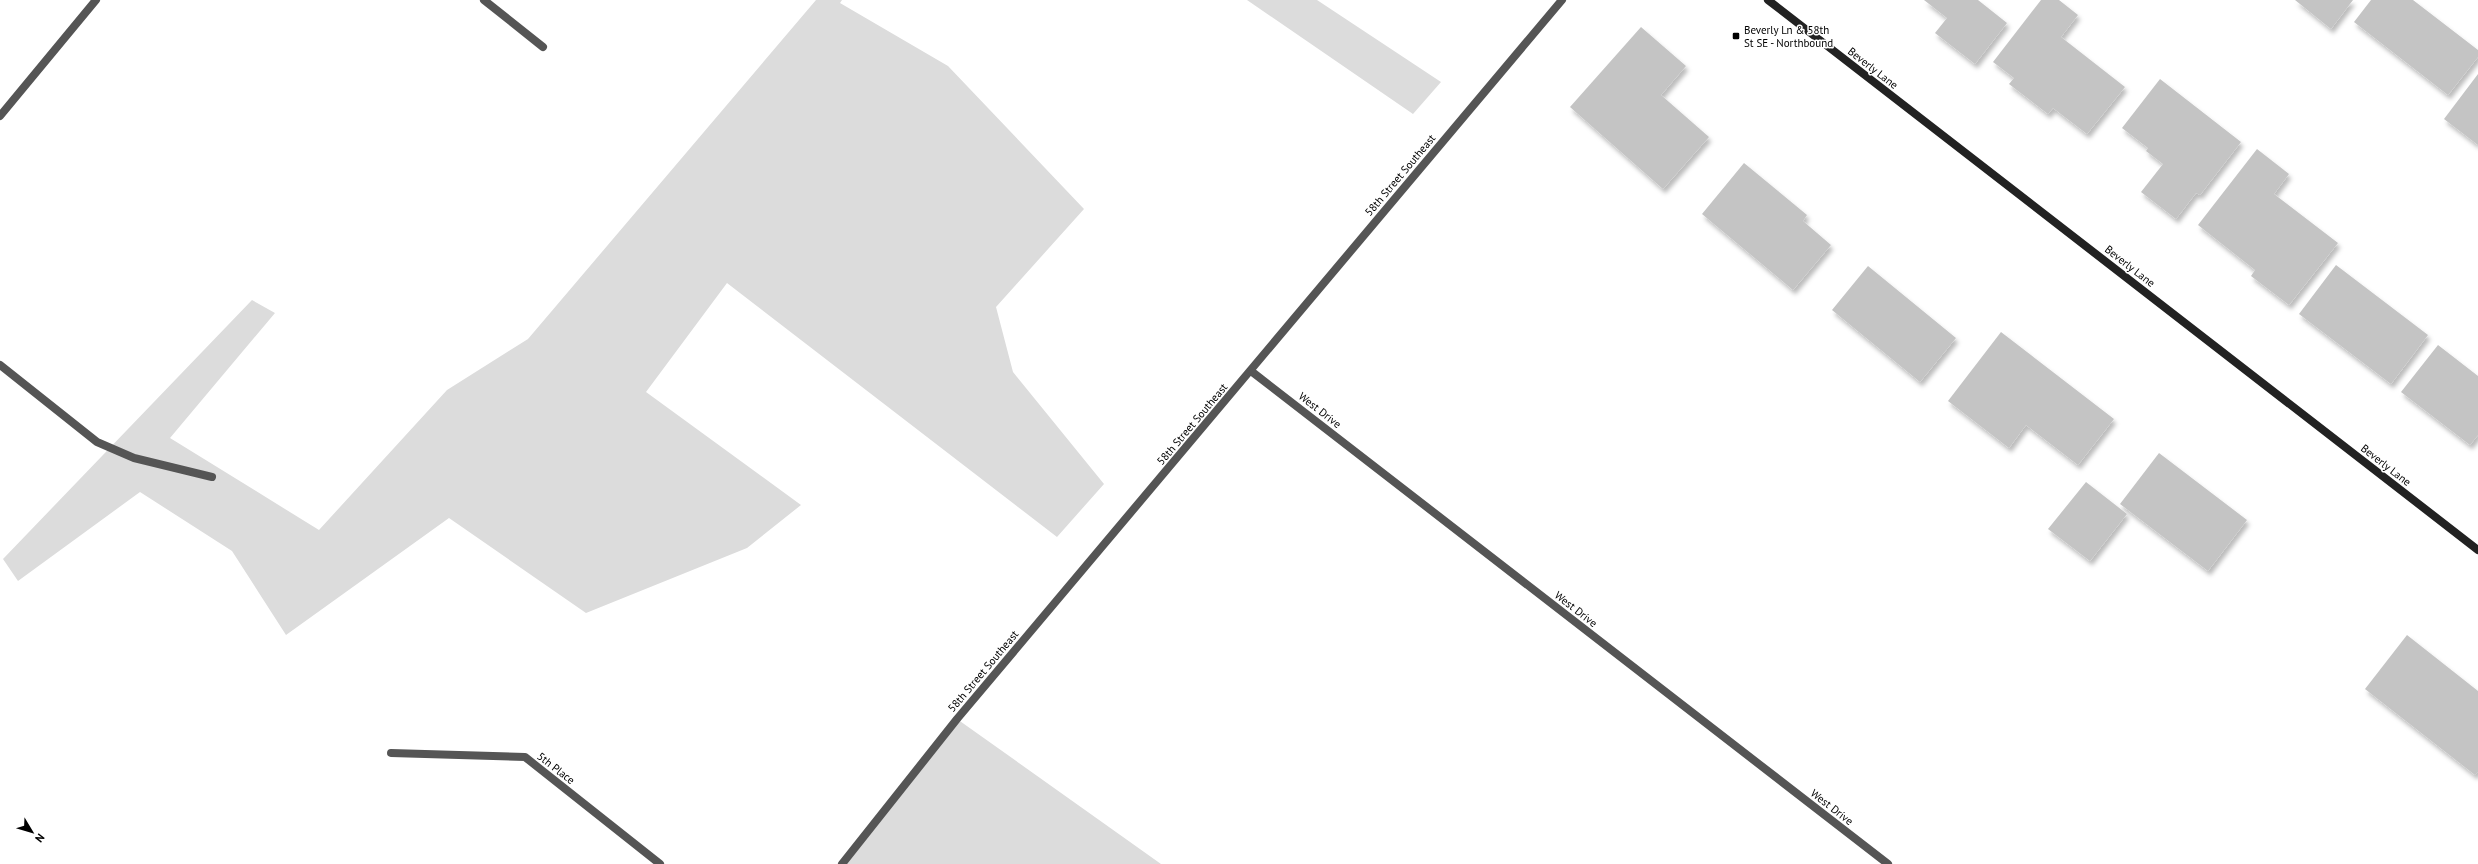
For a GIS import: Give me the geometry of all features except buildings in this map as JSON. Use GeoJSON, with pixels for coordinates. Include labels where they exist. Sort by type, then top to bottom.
{"type":"FeatureCollection","features":[{"type":"Feature","properties":{"kind":"street"},"geometry":{"type":"LineString","coordinates":[[0,116],[96,0]]}},
{"type":"Feature","properties":{"kind":"street"},"geometry":{"type":"LineString","coordinates":[[484,0],[543,47]]}},
{"type":"Feature","properties":{"kind":"street","name":"58th Street Southeast"},"geometry":{"type":"LineString","coordinates":[[842,864],[957,719],[1562,0]]}},
{"type":"Feature","properties":{"kind":"street","name":"Beverly Lane"},"geometry":{"type":"LineString","coordinates":[[1768,0],[2478,550]]}},
{"type":"Feature","properties":{"kind":"street"},"geometry":{"type":"LineString","coordinates":[[0,365],[97,442],[134,458],[212,477]]}},
{"type":"Feature","properties":{"kind":"street","name":"West Drive"},"geometry":{"type":"LineString","coordinates":[[1251,370],[1888,864]]}},
{"type":"Feature","properties":{"kind":"street","name":"5th Place"},"geometry":{"type":"LineString","coordinates":[[391,753],[525,758],[660,864]]}},
{"type":"Feature","properties":{"kind":"shaded area"},"geometry":{"type":"Polygon","coordinates":[[[816,0],[842,0],[840,3],[948,66],[1084,209],[996,307],[1013,372],[1104,484],[1057,537],[727,283],[646,392],[801,505],[747,548],[586,613],[449,518],[286,635],[232,551],[140,492],[18,581],[3,559],[252,300],[275,313],[170,438],[319,530],[447,390],[528,339],[816,0]]]}},
{"type":"Feature","properties":{"kind":"shaded area"},"geometry":{"type":"Polygon","coordinates":[[[1247,0],[1317,0],[1441,82],[1413,114],[1247,0]]]}},
{"type":"Feature","properties":{"kind":"shaded area"},"geometry":{"type":"Polygon","coordinates":[[[957,719],[1161,864],[842,864],[957,719]]]}},
{"type":"Feature","properties":{"kind":"place","name":"Beverly Ln & 58th St SE - Northbound"},"geometry":{"type":"Point","coordinates":[1736,36]}}]}
